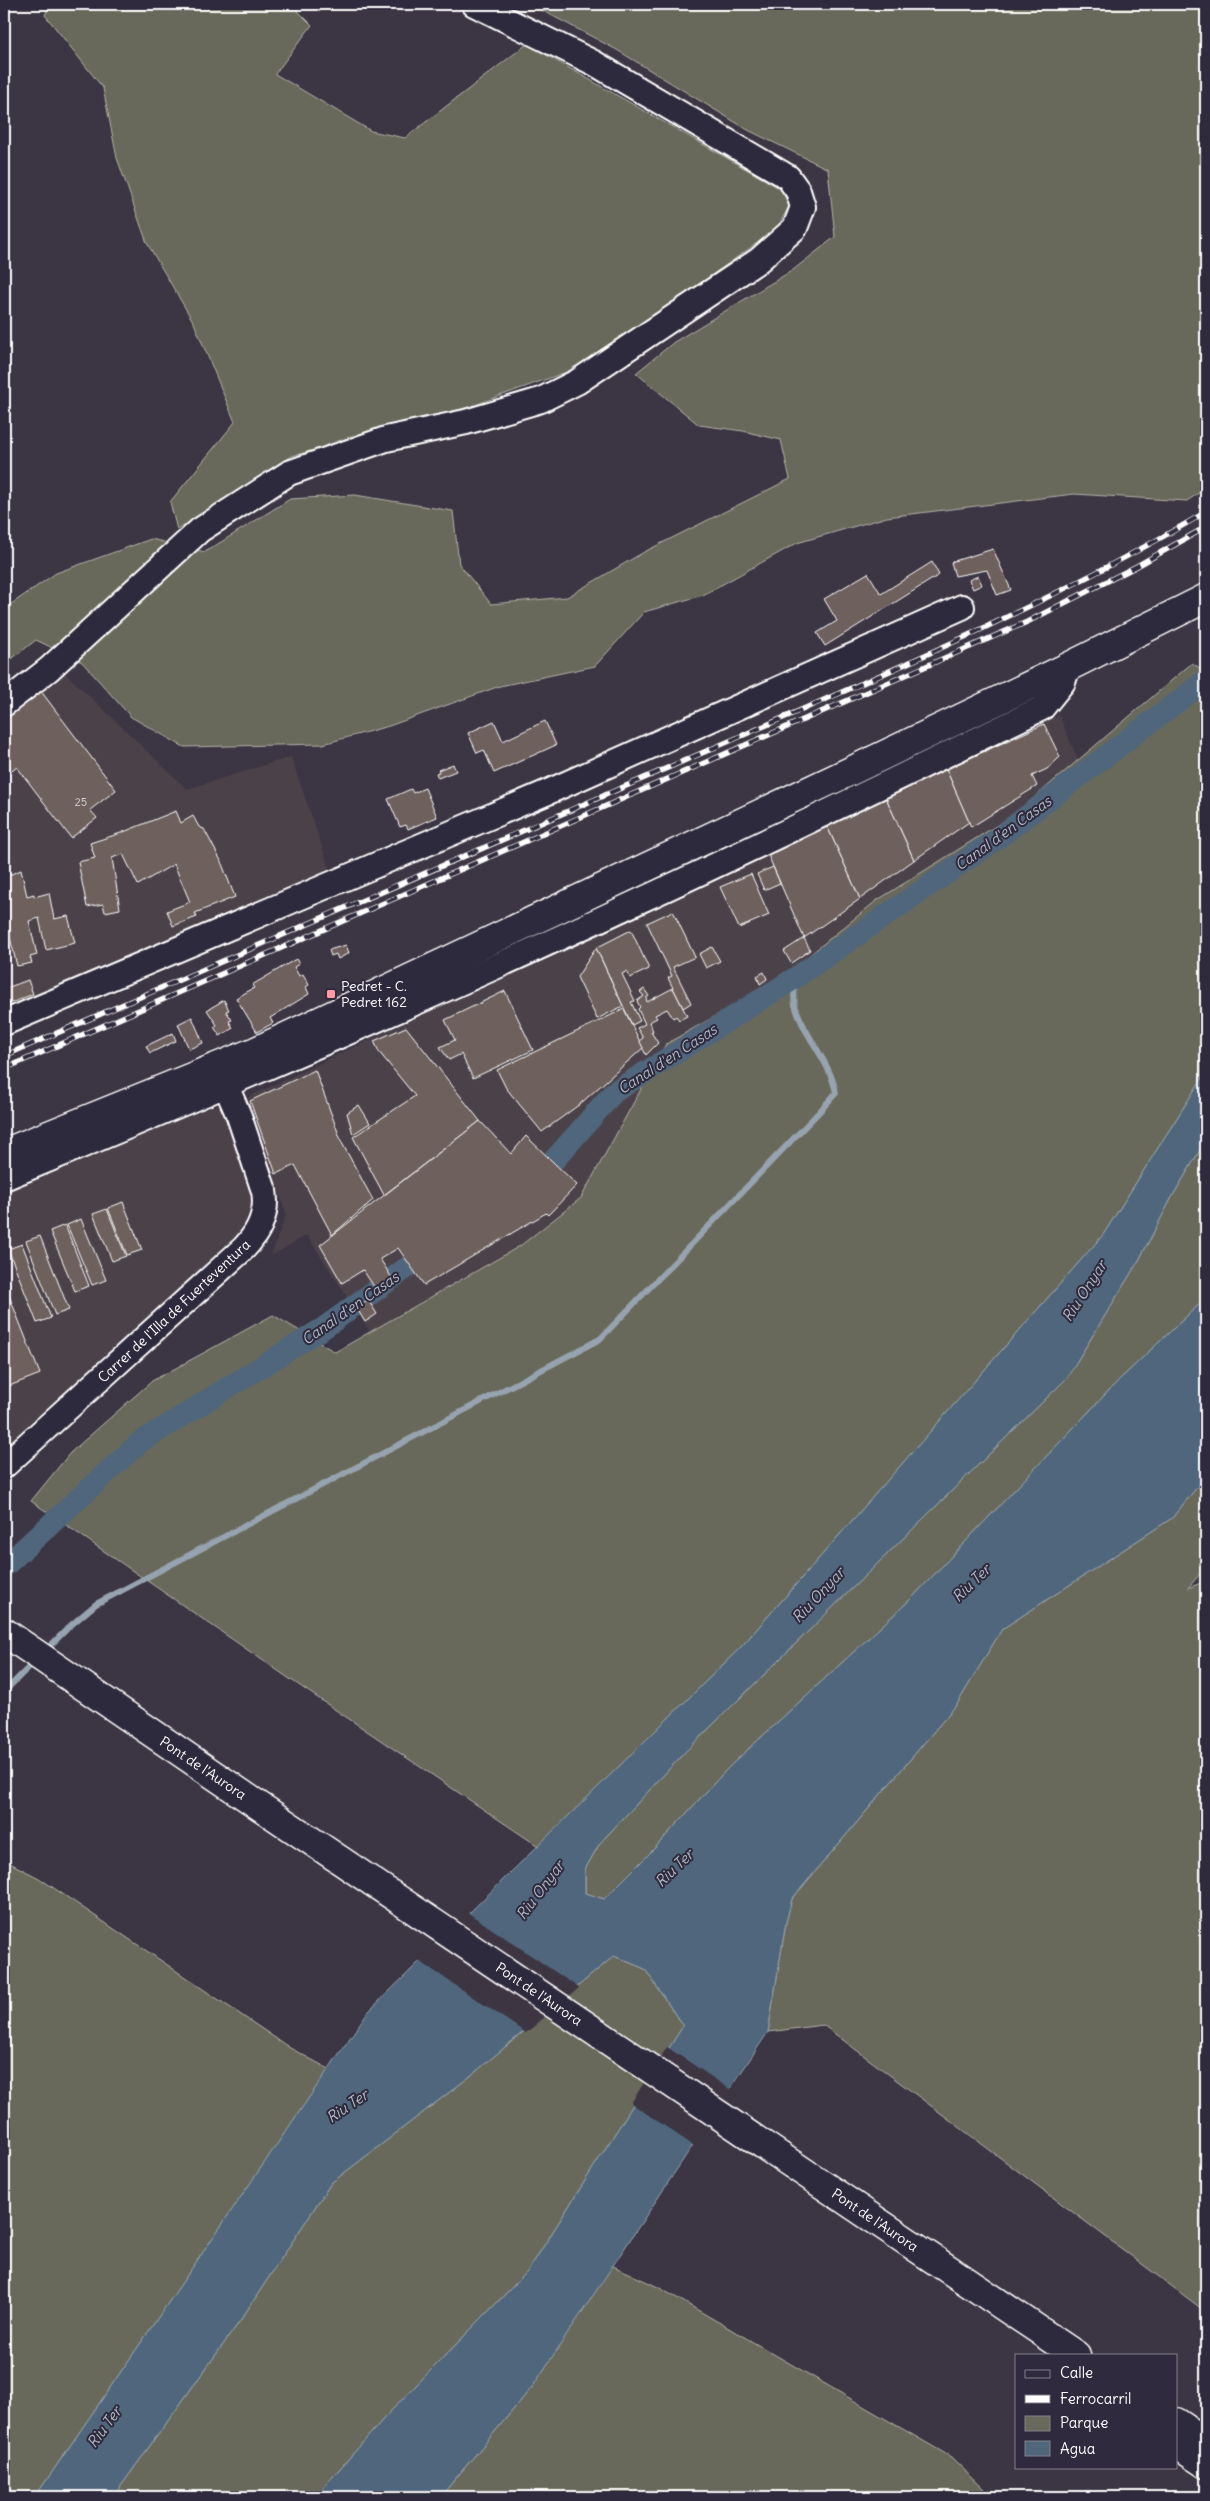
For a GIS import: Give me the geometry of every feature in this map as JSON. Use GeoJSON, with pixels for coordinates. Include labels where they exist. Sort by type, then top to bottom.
{"type":"FeatureCollection","features":[{"type":"Feature","properties":{"kind":"main road"},"geometry":{"type":"LineString","coordinates":[[4,1153],[222,1076],[256,1051],[1068,667],[1206,598]]}},
{"type":"Feature","properties":{"kind":"main road","name":"Pont de l'Aurora"},"geometry":{"type":"LineString","coordinates":[[4,1632],[269,1813],[1075,2354]]}},
{"type":"Feature","properties":{"kind":"main road","name":"Pont de l'Aurora"},"geometry":{"type":"LineString","coordinates":[[4,1654],[1043,2354]]}},
{"type":"Feature","properties":{"kind":"main road"},"geometry":{"type":"LineString","coordinates":[[1178,2423],[1206,2442]]}},
{"type":"Feature","properties":{"kind":"main road"},"geometry":{"type":"LineString","coordinates":[[1178,2445],[1206,2464]]}},
{"type":"Feature","properties":{"kind":"street"},"geometry":{"type":"LineString","coordinates":[[4,704],[49,669],[200,530],[289,473],[386,439],[466,422],[541,400],[578,382],[751,266],[795,228],[803,207],[798,191],[788,178],[594,63],[474,4]]}},
{"type":"Feature","properties":{"kind":"street"},"geometry":{"type":"LineString","coordinates":[[4,1023],[548,792],[962,607]]}},
{"type":"Feature","properties":{"kind":"street"},"geometry":{"type":"LineString","coordinates":[[4,1178],[222,1076]]}},
{"type":"Feature","properties":{"kind":"street","name":"Carrer de l'Illa de Fuerteventura"},"geometry":{"type":"LineString","coordinates":[[4,1466],[253,1239],[260,1227],[266,1204],[261,1179],[222,1076]]}},
{"type":"Feature","properties":{"kind":"shaded area"},"geometry":{"type":"Polygon","coordinates":[[[62,670],[187,789],[291,757],[331,873],[4,1010],[4,714],[62,670]]]}},
{"type":"Feature","properties":{"kind":"shaded area"},"geometry":{"type":"Polygon","coordinates":[[[1059,715],[1078,760],[1015,814],[876,901],[779,980],[666,1044],[581,1198],[520,1246],[370,1332],[307,1235],[271,1256],[286,1214],[248,1097],[1059,715]]]}},
{"type":"Feature","properties":{"kind":"shaded area"},"geometry":{"type":"Polygon","coordinates":[[[220,1104],[243,1162],[252,1203],[241,1233],[4,1449],[4,1190],[220,1104]]]}},
{"type":"Feature","properties":{"kind":"green space"},"geometry":{"type":"Polygon","coordinates":[[[50,4],[291,4],[312,25],[275,74],[371,131],[405,138],[527,44],[781,189],[789,206],[777,229],[583,366],[472,406],[292,456],[177,530],[170,502],[235,422],[194,323],[147,243],[117,158],[103,88],[45,15],[50,4]]]}},
{"type":"Feature","properties":{"kind":"green space"},"geometry":{"type":"Polygon","coordinates":[[[530,4],[1206,4],[1206,488],[1187,501],[1074,494],[887,517],[797,543],[703,595],[644,612],[595,666],[500,686],[389,726],[323,744],[184,747],[131,717],[82,662],[36,640],[4,665],[4,609],[56,573],[151,539],[205,552],[290,499],[355,495],[453,511],[459,564],[491,604],[567,597],[644,552],[790,479],[781,440],[743,431],[699,425],[636,373],[674,342],[793,270],[835,237],[828,169],[748,130],[617,50],[530,4]]]}},
{"type":"Feature","properties":{"kind":"green space"},"geometry":{"type":"Polygon","coordinates":[[[1192,663],[1206,672],[1206,1072],[1103,1235],[742,1646],[538,1846],[303,1688],[31,1501],[70,1453],[152,1381],[273,1315],[335,1352],[520,1246],[581,1198],[666,1044],[779,980],[876,901],[1015,814],[1192,663]]]}},
{"type":"Feature","properties":{"kind":"green space"},"geometry":{"type":"Polygon","coordinates":[[[1206,1140],[1206,1298],[1119,1380],[912,1598],[729,1767],[653,1850],[604,1899],[585,1893],[585,1869],[600,1843],[685,1752],[1066,1379],[1139,1260],[1172,1197],[1206,1140]]]}},
{"type":"Feature","properties":{"kind":"green space"},"geometry":{"type":"Polygon","coordinates":[[[1206,1476],[1206,1567],[1188,1588],[1206,1581],[1206,2312],[823,2025],[768,2032],[786,1922],[792,1899],[957,1704],[1002,1629],[1172,1518],[1206,1476]]]}},
{"type":"Feature","properties":{"kind":"green space"},"geometry":{"type":"Polygon","coordinates":[[[4,1860],[39,1878],[290,2048],[329,2069],[35,2497],[4,2497],[4,1860]]]}},
{"type":"Feature","properties":{"kind":"green space"},"geometry":{"type":"Polygon","coordinates":[[[614,1956],[645,1969],[683,2026],[528,2271],[387,2415],[315,2497],[113,2497],[240,2321],[331,2183],[468,2078],[614,1956]]]}},
{"type":"Feature","properties":{"kind":"green space"},"geometry":{"type":"Polygon","coordinates":[[[611,2265],[658,2287],[951,2457],[992,2497],[440,2497],[533,2386],[611,2265]]]}},
{"type":"Feature","properties":{"kind":"water"},"geometry":{"type":"Polygon","coordinates":[[[1206,1072],[1206,1140],[1172,1197],[1139,1260],[1066,1379],[685,1752],[600,1843],[585,1869],[585,1893],[604,1899],[653,1850],[729,1767],[912,1598],[1119,1380],[1206,1298],[1206,1476],[1172,1518],[1002,1629],[957,1704],[792,1899],[786,1922],[768,2032],[533,2386],[440,2497],[315,2497],[387,2415],[528,2271],[683,2026],[645,1969],[614,1956],[468,2078],[331,2183],[240,2321],[113,2497],[35,2497],[367,2013],[742,1646],[1103,1235],[1206,1072]]]}},
{"type":"Feature","properties":{"kind":"pier"},"geometry":{"type":"Polygon","coordinates":[[[467,1912],[579,1988],[526,2033],[418,1960],[467,1912]]]}},
{"type":"Feature","properties":{"kind":"pier"},"geometry":{"type":"Polygon","coordinates":[[[667,2047],[731,2090],[694,2146],[631,2103],[667,2047]]]}},
{"type":"Feature","properties":{"kind":"building"},"geometry":{"type":"Polygon","coordinates":[[[993,549],[1011,590],[997,595],[987,570],[955,576],[951,562],[993,549]]]}},
{"type":"Feature","properties":{"kind":"building"},"geometry":{"type":"Polygon","coordinates":[[[932,562],[939,575],[825,646],[817,633],[837,621],[824,599],[868,573],[881,594],[932,562]]]}},
{"type":"Feature","properties":{"kind":"building"},"geometry":{"type":"Polygon","coordinates":[[[978,576],[982,585],[973,589],[969,580],[978,576]]]}},
{"type":"Feature","properties":{"kind":"building"},"geometry":{"type":"Polygon","coordinates":[[[40,690],[116,790],[90,810],[97,818],[71,838],[17,767],[4,777],[4,718],[40,690]]]}},
{"type":"Feature","properties":{"kind":"building"},"geometry":{"type":"Polygon","coordinates":[[[494,721],[503,741],[545,721],[556,745],[494,773],[484,750],[477,753],[468,733],[494,721]]]}},
{"type":"Feature","properties":{"kind":"building"},"geometry":{"type":"Polygon","coordinates":[[[1044,724],[1060,757],[1047,769],[1032,776],[1037,786],[971,827],[946,769],[1044,724]]]}},
{"type":"Feature","properties":{"kind":"building"},"geometry":{"type":"Polygon","coordinates":[[[453,764],[456,771],[438,778],[436,773],[439,772],[438,770],[453,764]]]}},
{"type":"Feature","properties":{"kind":"building"},"geometry":{"type":"Polygon","coordinates":[[[946,769],[969,822],[914,860],[886,798],[946,769]]]}},
{"type":"Feature","properties":{"kind":"building"},"geometry":{"type":"Polygon","coordinates":[[[425,788],[437,817],[408,829],[406,825],[400,827],[388,799],[411,789],[413,793],[425,788]]]}},
{"type":"Feature","properties":{"kind":"building"},"geometry":{"type":"Polygon","coordinates":[[[886,798],[914,860],[860,899],[827,826],[886,798]]]}},
{"type":"Feature","properties":{"kind":"building"},"geometry":{"type":"Polygon","coordinates":[[[176,811],[181,823],[193,816],[199,827],[204,829],[220,859],[235,897],[195,913],[197,917],[173,926],[167,911],[190,902],[174,864],[138,885],[123,854],[112,858],[120,909],[105,912],[103,904],[87,907],[78,862],[95,858],[90,843],[176,811]]]}},
{"type":"Feature","properties":{"kind":"building"},"geometry":{"type":"Polygon","coordinates":[[[827,826],[860,899],[804,938],[768,855],[827,826]]]}},
{"type":"Feature","properties":{"kind":"building"},"geometry":{"type":"Polygon","coordinates":[[[773,867],[780,883],[764,890],[757,874],[773,867]]]}},
{"type":"Feature","properties":{"kind":"building"},"geometry":{"type":"Polygon","coordinates":[[[8,868],[9,875],[21,870],[27,896],[34,894],[34,897],[49,893],[54,919],[68,916],[75,943],[46,950],[39,918],[29,921],[37,955],[30,957],[32,963],[17,966],[4,913],[4,869],[8,868]]]}},
{"type":"Feature","properties":{"kind":"building"},"geometry":{"type":"Polygon","coordinates":[[[751,874],[769,915],[739,928],[720,887],[751,874]]]}},
{"type":"Feature","properties":{"kind":"building"},"geometry":{"type":"Polygon","coordinates":[[[673,911],[695,957],[673,967],[691,1003],[683,1008],[668,978],[672,976],[647,923],[673,911]]]}},
{"type":"Feature","properties":{"kind":"building"},"geometry":{"type":"Polygon","coordinates":[[[631,930],[649,969],[630,978],[627,971],[622,974],[635,1001],[631,1002],[640,1021],[632,1025],[596,948],[631,930]]]}},
{"type":"Feature","properties":{"kind":"building"},"geometry":{"type":"Polygon","coordinates":[[[804,938],[810,950],[791,963],[784,951],[804,938]]]}},
{"type":"Feature","properties":{"kind":"building"},"geometry":{"type":"Polygon","coordinates":[[[346,945],[349,953],[338,959],[336,954],[331,956],[329,950],[346,945]]]}},
{"type":"Feature","properties":{"kind":"building"},"geometry":{"type":"Polygon","coordinates":[[[712,947],[720,961],[706,968],[699,954],[712,947]]]}},
{"type":"Feature","properties":{"kind":"building"},"geometry":{"type":"Polygon","coordinates":[[[596,948],[623,1006],[597,1019],[577,977],[596,948]]]}},
{"type":"Feature","properties":{"kind":"building"},"geometry":{"type":"Polygon","coordinates":[[[296,959],[299,964],[294,967],[299,976],[303,974],[309,985],[306,987],[309,994],[270,1018],[273,1023],[257,1032],[236,998],[254,988],[252,985],[296,959]]]}},
{"type":"Feature","properties":{"kind":"building"},"geometry":{"type":"Polygon","coordinates":[[[764,972],[767,979],[760,984],[757,976],[764,972]]]}},
{"type":"Feature","properties":{"kind":"building"},"geometry":{"type":"Polygon","coordinates":[[[28,980],[33,994],[4,1006],[4,989],[28,980]]]}},
{"type":"Feature","properties":{"kind":"building"},"geometry":{"type":"Polygon","coordinates":[[[673,988],[687,1016],[679,1020],[676,1016],[673,1018],[667,1009],[655,1015],[657,1018],[649,1022],[653,1031],[651,1032],[658,1043],[646,1055],[639,1041],[643,1038],[637,1028],[645,1024],[638,1009],[640,1007],[637,1001],[644,996],[640,992],[644,989],[649,996],[646,998],[647,1002],[673,988]]]}},
{"type":"Feature","properties":{"kind":"building"},"geometry":{"type":"Polygon","coordinates":[[[505,991],[533,1050],[473,1078],[461,1054],[449,1060],[440,1047],[455,1040],[445,1020],[505,991]]]}},
{"type":"Feature","properties":{"kind":"building"},"geometry":{"type":"Polygon","coordinates":[[[224,1000],[229,1010],[226,1011],[232,1020],[229,1021],[233,1028],[220,1036],[214,1027],[217,1025],[207,1010],[224,1000]]]}},
{"type":"Feature","properties":{"kind":"building"},"geometry":{"type":"Polygon","coordinates":[[[624,1009],[643,1048],[580,1104],[542,1132],[506,1088],[497,1070],[624,1009]]]}},
{"type":"Feature","properties":{"kind":"building"},"geometry":{"type":"Polygon","coordinates":[[[192,1017],[203,1043],[189,1049],[178,1024],[192,1017]]]}},
{"type":"Feature","properties":{"kind":"building"},"geometry":{"type":"Polygon","coordinates":[[[406,1027],[480,1121],[384,1195],[353,1137],[415,1096],[379,1052],[374,1041],[406,1027]]]}},
{"type":"Feature","properties":{"kind":"building"},"geometry":{"type":"Polygon","coordinates":[[[173,1033],[176,1041],[150,1053],[146,1046],[173,1033]]]}},
{"type":"Feature","properties":{"kind":"building"},"geometry":{"type":"Polygon","coordinates":[[[315,1070],[342,1143],[373,1200],[332,1235],[295,1165],[276,1174],[250,1101],[315,1070]]]}},
{"type":"Feature","properties":{"kind":"building"},"geometry":{"type":"Polygon","coordinates":[[[359,1105],[370,1123],[353,1134],[347,1113],[359,1105]]]}},
{"type":"Feature","properties":{"kind":"building"},"geometry":{"type":"Polygon","coordinates":[[[480,1121],[511,1154],[526,1136],[577,1185],[548,1215],[546,1213],[424,1285],[398,1248],[380,1259],[395,1283],[379,1294],[363,1270],[342,1283],[320,1245],[480,1121]]]}},
{"type":"Feature","properties":{"kind":"building"},"geometry":{"type":"Polygon","coordinates":[[[123,1202],[142,1250],[127,1255],[108,1208],[123,1202]]]}},
{"type":"Feature","properties":{"kind":"building"},"geometry":{"type":"Polygon","coordinates":[[[107,1209],[126,1256],[112,1261],[93,1214],[107,1209]]]}},
{"type":"Feature","properties":{"kind":"building"},"geometry":{"type":"Polygon","coordinates":[[[81,1219],[106,1280],[92,1285],[67,1225],[81,1219]]]}},
{"type":"Feature","properties":{"kind":"building"},"geometry":{"type":"Polygon","coordinates":[[[65,1225],[89,1286],[75,1291],[50,1231],[65,1225]]]}},
{"type":"Feature","properties":{"kind":"building"},"geometry":{"type":"Polygon","coordinates":[[[40,1236],[69,1310],[55,1315],[26,1241],[40,1236]]]}},
{"type":"Feature","properties":{"kind":"building"},"geometry":{"type":"Polygon","coordinates":[[[22,1244],[51,1318],[37,1323],[8,1249],[22,1244]]]}},
{"type":"Feature","properties":{"kind":"building"},"geometry":{"type":"Polygon","coordinates":[[[4,1283],[40,1374],[4,1388],[4,1283]]]}},
{"type":"Feature","properties":{"kind":"building"},"geometry":{"type":"Polygon","coordinates":[[[368,1300],[377,1314],[365,1322],[356,1307],[368,1300]]]}},
{"type":"Feature","properties":{"kind":"waterway","name":"Canal d'en Casas"},"geometry":{"type":"LineString","coordinates":[[528,1179],[555,1159],[614,1092],[795,978],[998,838],[1206,680]]}},
{"type":"Feature","properties":{"kind":"waterway"},"geometry":{"type":"LineString","coordinates":[[44,1652],[96,1604],[600,1339],[836,1093],[823,1059],[799,1017],[794,1002],[795,978]]}},
{"type":"Feature","properties":{"kind":"waterway","name":"Canal d'en Casas"},"geometry":{"type":"LineString","coordinates":[[4,1567],[139,1443],[325,1327],[434,1248]]}},
{"type":"Feature","properties":{"kind":"waterway"},"geometry":{"type":"LineString","coordinates":[[4,1692],[35,1661]]}},
{"type":"Feature","properties":{"kind":"railway"},"geometry":{"type":"LineString","coordinates":[[4,1056],[932,652],[1071,586],[1206,512]]}},
{"type":"Feature","properties":{"kind":"railway"},"geometry":{"type":"LineString","coordinates":[[4,1069],[1027,622],[1137,566],[1206,527]]}},
{"type":"Feature","properties":{"kind":"place","name":"Pedret - C. Pedret 162"},"geometry":{"type":"Point","coordinates":[331,994]}},
{"type":"Feature","properties":{"kind":"water label","name":"Riu Onyar"},"geometry":{"type":"Point","coordinates":[1084,1291]}},
{"type":"Feature","properties":{"kind":"water label","name":"Riu Ter"},"geometry":{"type":"Point","coordinates":[971,1583]}},
{"type":"Feature","properties":{"kind":"water label","name":"Riu Onyar"},"geometry":{"type":"Point","coordinates":[818,1595]}},
{"type":"Feature","properties":{"kind":"water label","name":"Riu Ter"},"geometry":{"type":"Point","coordinates":[674,1868]}},
{"type":"Feature","properties":{"kind":"water label","name":"Riu Onyar"},"geometry":{"type":"Point","coordinates":[540,1890]}},
{"type":"Feature","properties":{"kind":"water label","name":"Riu Ter"},"geometry":{"type":"Point","coordinates":[347,2106]}},
{"type":"Feature","properties":{"kind":"water label","name":"Riu Ter"},"geometry":{"type":"Point","coordinates":[104,2427]}}]}
